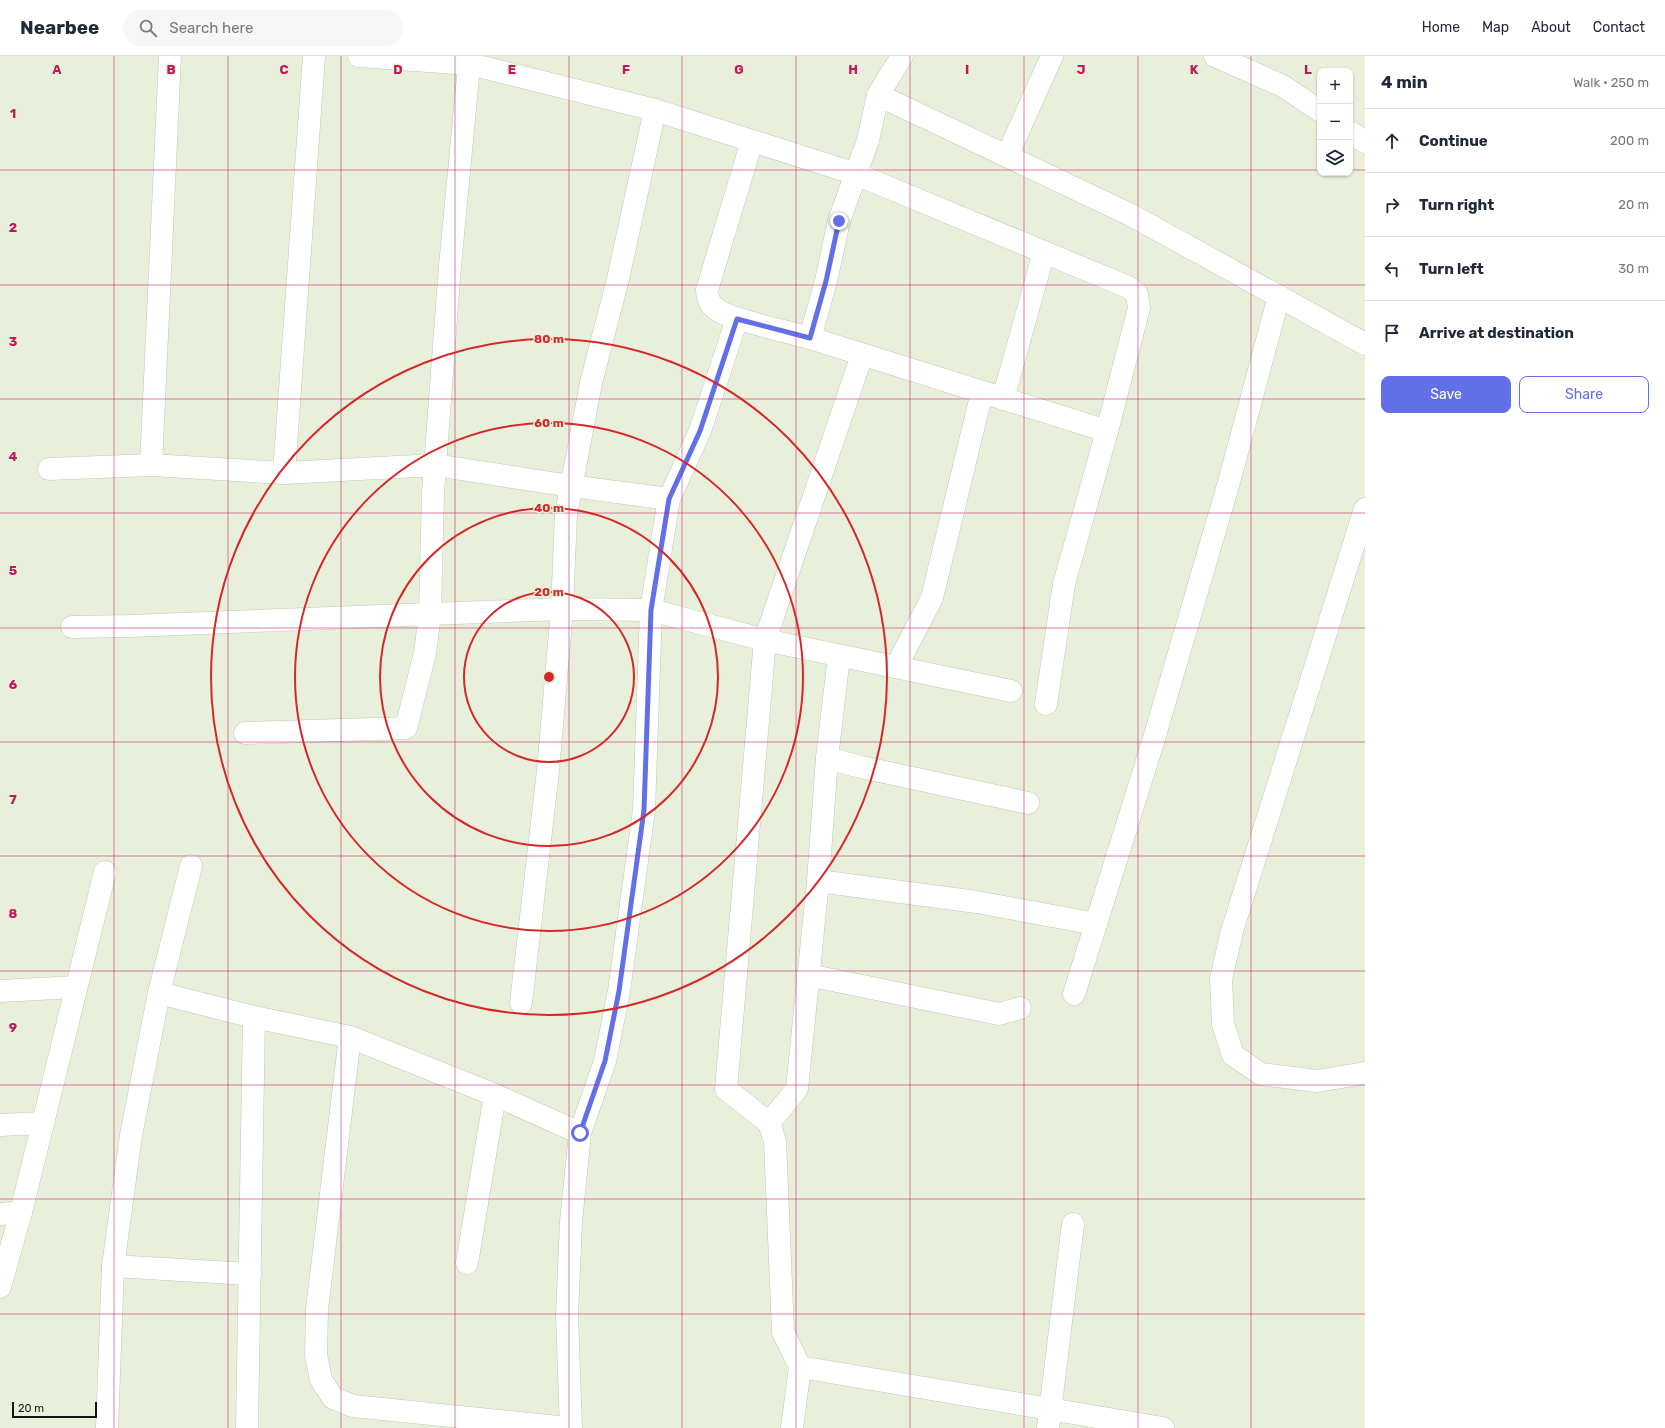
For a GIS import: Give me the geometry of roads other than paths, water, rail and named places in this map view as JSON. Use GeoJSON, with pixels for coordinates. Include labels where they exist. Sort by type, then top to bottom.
{"type":"FeatureCollection","features":[{"type":"Feature","properties":{"kind":"street"},"geometry":{"type":"LineString","coordinates":[[151,465],[170,56]]}},
{"type":"Feature","properties":{"kind":"street"},"geometry":{"type":"LineString","coordinates":[[284,474],[314,56]]}},
{"type":"Feature","properties":{"kind":"street"},"geometry":{"type":"LineString","coordinates":[[359,56],[470,60],[655,110],[856,174],[1128,287],[1137,294],[1139,308],[1107,431],[1064,584],[1046,704]]}},
{"type":"Feature","properties":{"kind":"street"},"geometry":{"type":"LineString","coordinates":[[810,338],[826,281],[839,221],[868,140],[878,95],[902,56]]}},
{"type":"Feature","properties":{"kind":"street"},"geometry":{"type":"LineString","coordinates":[[1007,156],[1052,56]]}},
{"type":"Feature","properties":{"kind":"street"},"geometry":{"type":"LineString","coordinates":[[1215,56],[1283,86],[1317,109]]}},
{"type":"Feature","properties":{"kind":"street"},"geometry":{"type":"LineString","coordinates":[[246,733],[406,728],[425,653],[430,614],[435,465],[450,266],[470,60]]}},
{"type":"Feature","properties":{"kind":"street"},"geometry":{"type":"LineString","coordinates":[[878,95],[1131,215],[1365,344]]}},
{"type":"Feature","properties":{"kind":"street"},"geometry":{"type":"LineString","coordinates":[[521,1003],[548,771],[562,609],[566,514],[591,383],[618,279],[655,110]]}},
{"type":"Feature","properties":{"kind":"street"},"geometry":{"type":"LineString","coordinates":[[1353,134],[1365,142]]}},
{"type":"Feature","properties":{"kind":"street"},"geometry":{"type":"LineString","coordinates":[[752,140],[707,290],[710,303],[715,309],[737,319],[810,338],[1107,431]]}},
{"type":"Feature","properties":{"kind":"street"},"geometry":{"type":"LineString","coordinates":[[1003,399],[1044,252]]}},
{"type":"Feature","properties":{"kind":"street"},"geometry":{"type":"LineString","coordinates":[[1074,994],[1154,742],[1229,482],[1279,296]]}},
{"type":"Feature","properties":{"kind":"street"},"geometry":{"type":"LineString","coordinates":[[571,1428],[567,1315],[571,1222],[580,1133],[605,1061],[619,991],[644,810],[651,610],[669,499],[700,431],[737,319]]}},
{"type":"Feature","properties":{"kind":"street"},"geometry":{"type":"LineString","coordinates":[[792,1428],[800,1367],[783,1332],[775,1141],[769,1122],[726,1089],[766,640],[862,355]]}},
{"type":"Feature","properties":{"kind":"street"},"geometry":{"type":"LineString","coordinates":[[896,667],[932,598],[982,392]]}},
{"type":"Feature","properties":{"kind":"street"},"geometry":{"type":"LineString","coordinates":[[48,469],[151,465],[284,474],[435,465],[571,486],[669,499]]}},
{"type":"Feature","properties":{"kind":"street"},"geometry":{"type":"LineString","coordinates":[[1365,510],[1232,931],[1221,979],[1223,1024],[1233,1055],[1261,1074],[1317,1081],[1365,1073]]}},
{"type":"Feature","properties":{"kind":"street"},"geometry":{"type":"LineString","coordinates":[[72,627],[562,609],[651,610],[766,640],[1010,691]]}},
{"type":"Feature","properties":{"kind":"street"},"geometry":{"type":"LineString","coordinates":[[769,1122],[797,1089],[818,881],[827,758],[840,656]]}},
{"type":"Feature","properties":{"kind":"street"},"geometry":{"type":"LineString","coordinates":[[827,758],[861,767],[1028,803]]}},
{"type":"Feature","properties":{"kind":"street"},"geometry":{"type":"LineString","coordinates":[[107,1428],[113,1266],[131,1135],[159,993],[191,866]]}},
{"type":"Feature","properties":{"kind":"street"},"geometry":{"type":"LineString","coordinates":[[0,1287],[10,1213],[43,1123],[105,872]]}},
{"type":"Feature","properties":{"kind":"street"},"geometry":{"type":"LineString","coordinates":[[818,881],[977,902],[1096,924]]}},
{"type":"Feature","properties":{"kind":"street"},"geometry":{"type":"LineString","coordinates":[[808,975],[999,1014],[1020,1008]]}},
{"type":"Feature","properties":{"kind":"street"},"geometry":{"type":"LineString","coordinates":[[0,990],[76,987]]}},
{"type":"Feature","properties":{"kind":"street"},"geometry":{"type":"LineString","coordinates":[[159,993],[254,1017],[350,1037],[496,1095],[580,1133]]}},
{"type":"Feature","properties":{"kind":"street"},"geometry":{"type":"LineString","coordinates":[[247,1428],[254,1017]]}},
{"type":"Feature","properties":{"kind":"street"},"geometry":{"type":"LineString","coordinates":[[350,1037],[317,1309],[316,1355],[321,1380],[333,1398],[353,1406],[568,1428]]}},
{"type":"Feature","properties":{"kind":"street"},"geometry":{"type":"LineString","coordinates":[[467,1263],[496,1095]]}},
{"type":"Feature","properties":{"kind":"street"},"geometry":{"type":"LineString","coordinates":[[0,1125],[43,1123]]}},
{"type":"Feature","properties":{"kind":"street"},"geometry":{"type":"LineString","coordinates":[[1049,1418],[1073,1224]]}},
{"type":"Feature","properties":{"kind":"street"},"geometry":{"type":"LineString","coordinates":[[113,1266],[250,1274]]}},
{"type":"Feature","properties":{"kind":"street"},"geometry":{"type":"LineString","coordinates":[[800,1367],[1049,1418],[1164,1428]]}}]}
